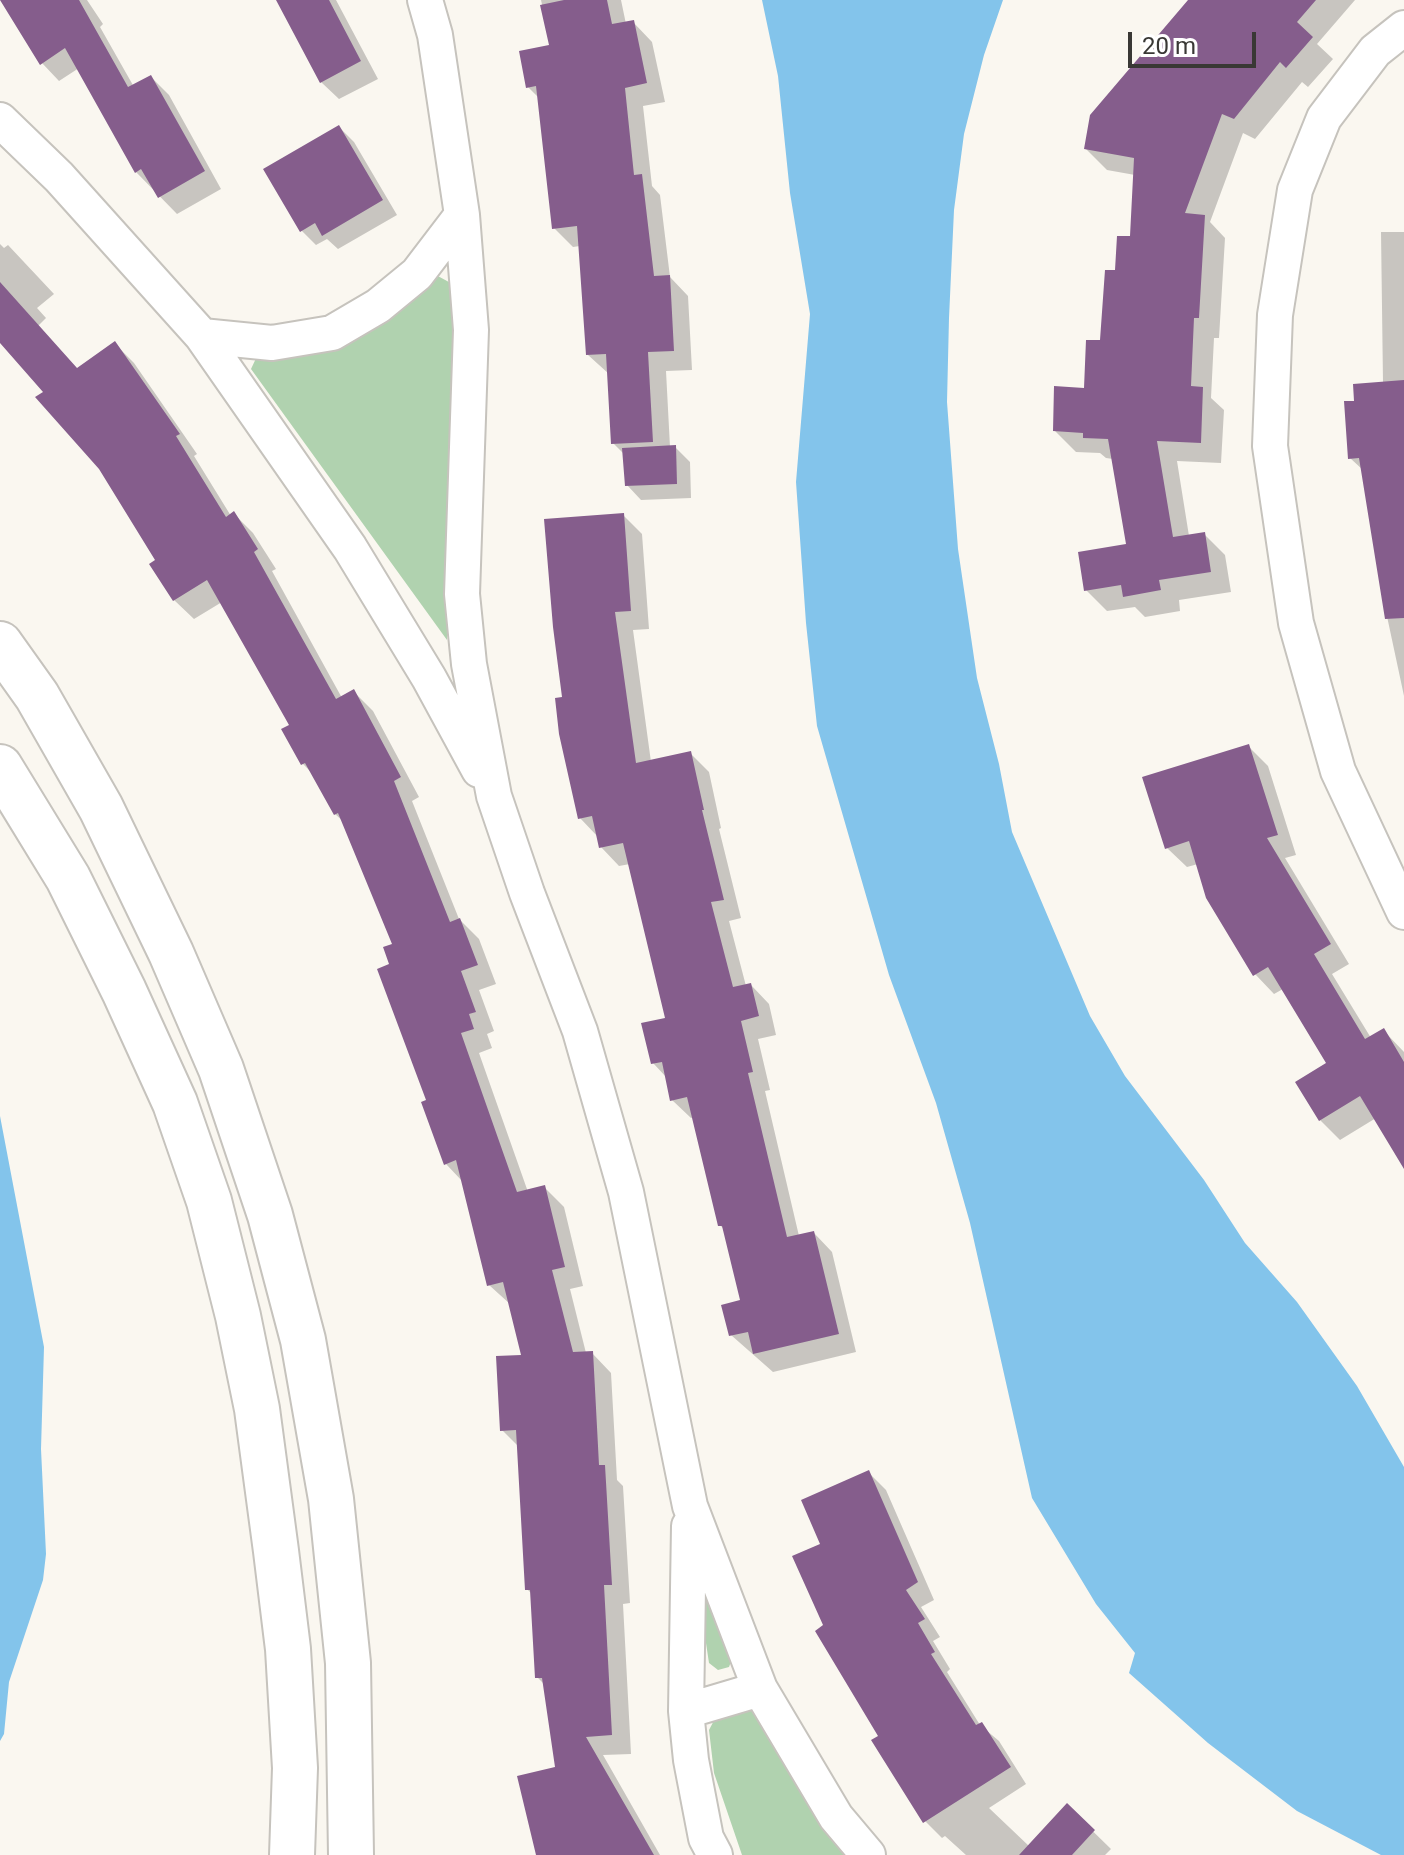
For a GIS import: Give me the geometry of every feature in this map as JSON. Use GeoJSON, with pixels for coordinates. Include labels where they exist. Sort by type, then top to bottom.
{"type":"FeatureCollection","features":[{"type":"Feature","properties":{"kind":"street"},"geometry":{"type":"LineString","coordinates":[[425,0],[435,35],[462,215],[471,330],[462,594],[469,664],[494,796],[580,1031],[626,1192],[690,1506],[760,1689],[836,1817],[868,1855]]}},
{"type":"Feature","properties":{"kind":"street"},"geometry":{"type":"LineString","coordinates":[[1404,28],[1375,51],[1324,118],[1295,190],[1275,315],[1270,446],[1296,623],[1338,771],[1404,912]]}},
{"type":"Feature","properties":{"kind":"street"},"geometry":{"type":"LineString","coordinates":[[0,120],[59,177],[202,336],[350,548],[429,678],[494,796]]}},
{"type":"Feature","properties":{"kind":"street"},"geometry":{"type":"LineString","coordinates":[[202,336],[272,343],[332,333],[378,306],[417,274],[462,215]]}},
{"type":"Feature","properties":{"kind":"street"},"geometry":{"type":"LineString","coordinates":[[0,644],[37,696],[101,808],[171,953],[221,1069],[270,1215],[303,1340],[331,1499],[348,1663],[351,1855]]}},
{"type":"Feature","properties":{"kind":"street"},"geometry":{"type":"LineString","coordinates":[[0,767],[68,878],[124,991],[175,1103],[209,1201],[257,1409],[285,1621],[295,1768],[292,1855]]}},
{"type":"Feature","properties":{"kind":"street"},"geometry":{"type":"LineString","coordinates":[[690,1506],[686,1711],[691,1760],[706,1838],[715,1855]]}},
{"type":"Feature","properties":{"kind":"street"},"geometry":{"type":"LineString","coordinates":[[686,1711],[760,1689]]}},
{"type":"Feature","properties":{"kind":"green space"},"geometry":{"type":"Polygon","coordinates":[[[436,275],[458,287],[447,640],[251,369],[259,352],[364,335],[436,275]]]}},
{"type":"Feature","properties":{"kind":"green space"},"geometry":{"type":"Polygon","coordinates":[[[707,1580],[733,1656],[729,1667],[718,1670],[709,1663],[698,1590],[707,1580]]]}},
{"type":"Feature","properties":{"kind":"green space"},"geometry":{"type":"Polygon","coordinates":[[[741,1703],[762,1711],[853,1855],[742,1855],[714,1773],[709,1730],[719,1711],[741,1703]]]}},
{"type":"Feature","properties":{"kind":"water"},"geometry":{"type":"Polygon","coordinates":[[[762,0],[1003,0],[984,55],[964,134],[954,210],[949,318],[947,402],[958,549],[977,678],[1012,832],[1090,1016],[1125,1076],[1204,1180],[1245,1243],[1297,1302],[1357,1386],[1404,1467],[1404,1855],[1381,1855],[1297,1811],[1208,1743],[1129,1673],[1135,1653],[1096,1604],[1032,1498],[970,1223],[936,1103],[889,975],[817,726],[796,482],[810,314],[790,193],[778,76],[762,0]]]}},
{"type":"Feature","properties":{"kind":"water"},"geometry":{"type":"Polygon","coordinates":[[[0,1116],[44,1347],[41,1449],[46,1554],[43,1580],[9,1682],[4,1734],[0,1741],[0,1116]]]}},
{"type":"Feature","properties":{"kind":"building"},"geometry":{"type":"Polygon","coordinates":[[[0,0],[79,0],[128,87],[151,75],[205,171],[158,198],[141,169],[135,173],[65,48],[40,65],[0,0]]]}},
{"type":"Feature","properties":{"kind":"building"},"geometry":{"type":"Polygon","coordinates":[[[276,0],[329,0],[361,61],[320,83],[276,0]]]}},
{"type":"Feature","properties":{"kind":"building"},"geometry":{"type":"Polygon","coordinates":[[[564,0],[607,0],[612,24],[634,20],[647,83],[625,88],[634,175],[642,174],[654,276],[670,275],[674,351],[648,352],[653,442],[611,444],[606,354],[586,355],[577,226],[552,229],[536,86],[526,88],[519,51],[549,45],[540,5],[564,0]]]}},
{"type":"Feature","properties":{"kind":"building"},"geometry":{"type":"Polygon","coordinates":[[[1188,0],[1316,0],[1297,22],[1313,37],[1286,68],[1280,62],[1234,119],[1222,114],[1185,213],[1205,215],[1199,318],[1194,318],[1191,386],[1203,387],[1201,443],[1157,441],[1173,537],[1205,532],[1211,572],[1159,580],[1161,590],[1123,597],[1121,585],[1084,591],[1078,552],[1126,544],[1108,439],[1083,438],[1083,433],[1053,431],[1054,386],[1084,388],[1086,340],[1100,340],[1105,270],[1115,270],[1117,236],[1130,236],[1134,158],[1084,149],[1090,115],[1188,0]]]}},
{"type":"Feature","properties":{"kind":"building"},"geometry":{"type":"Polygon","coordinates":[[[339,125],[383,200],[322,236],[315,223],[300,232],[263,169],[339,125]]]}},
{"type":"Feature","properties":{"kind":"building"},"geometry":{"type":"Polygon","coordinates":[[[0,282],[77,368],[115,341],[180,434],[176,436],[226,517],[234,511],[258,549],[254,552],[336,699],[354,689],[401,777],[394,781],[450,922],[460,918],[478,965],[461,971],[476,1012],[469,1014],[474,1029],[461,1033],[517,1192],[545,1185],[565,1267],[552,1270],[573,1352],[593,1351],[599,1465],[605,1465],[612,1585],[604,1585],[612,1735],[586,1737],[654,1855],[536,1855],[517,1776],[555,1767],[542,1678],[535,1678],[530,1590],[525,1590],[516,1430],[500,1431],[496,1356],[521,1355],[503,1282],[487,1286],[456,1160],[444,1165],[421,1102],[426,1100],[377,969],[389,964],[383,947],[392,944],[338,813],[334,815],[305,763],[301,765],[281,729],[289,725],[207,580],[173,601],[149,564],[155,560],[99,469],[35,397],[43,392],[0,343],[0,282]]]}},
{"type":"Feature","properties":{"kind":"building"},"geometry":{"type":"Polygon","coordinates":[[[1404,380],[1404,618],[1385,619],[1359,458],[1348,459],[1344,401],[1354,401],[1353,384],[1404,380]]]}},
{"type":"Feature","properties":{"kind":"building"},"geometry":{"type":"Polygon","coordinates":[[[676,445],[677,484],[625,486],[622,448],[676,445]]]}},
{"type":"Feature","properties":{"kind":"building"},"geometry":{"type":"Polygon","coordinates":[[[624,513],[631,611],[615,612],[636,763],[691,751],[724,900],[711,902],[733,987],[751,983],[759,1016],[741,1021],[753,1072],[748,1073],[787,1237],[814,1231],[839,1334],[753,1354],[748,1332],[729,1336],[721,1305],[740,1300],[722,1226],[718,1226],[687,1097],[670,1101],[662,1062],[651,1064],[641,1023],[665,1018],[623,843],[599,848],[592,816],[578,819],[559,734],[555,698],[562,697],[544,519],[624,513]]]}},
{"type":"Feature","properties":{"kind":"building"},"geometry":{"type":"Polygon","coordinates":[[[1249,744],[1278,835],[1267,838],[1331,944],[1314,954],[1365,1039],[1384,1028],[1404,1062],[1404,1169],[1360,1096],[1319,1121],[1295,1082],[1326,1063],[1268,967],[1253,976],[1206,898],[1189,841],[1165,849],[1142,777],[1249,744]]]}},
{"type":"Feature","properties":{"kind":"building"},"geometry":{"type":"Polygon","coordinates":[[[869,1470],[918,1582],[906,1590],[925,1619],[918,1623],[935,1652],[931,1654],[976,1725],[982,1722],[1011,1767],[923,1823],[871,1740],[878,1736],[815,1631],[823,1625],[792,1556],[820,1544],[801,1500],[869,1470]]]}},
{"type":"Feature","properties":{"kind":"building"},"geometry":{"type":"Polygon","coordinates":[[[1067,1803],[1095,1830],[1072,1855],[1019,1855],[1067,1803]]]}}]}
